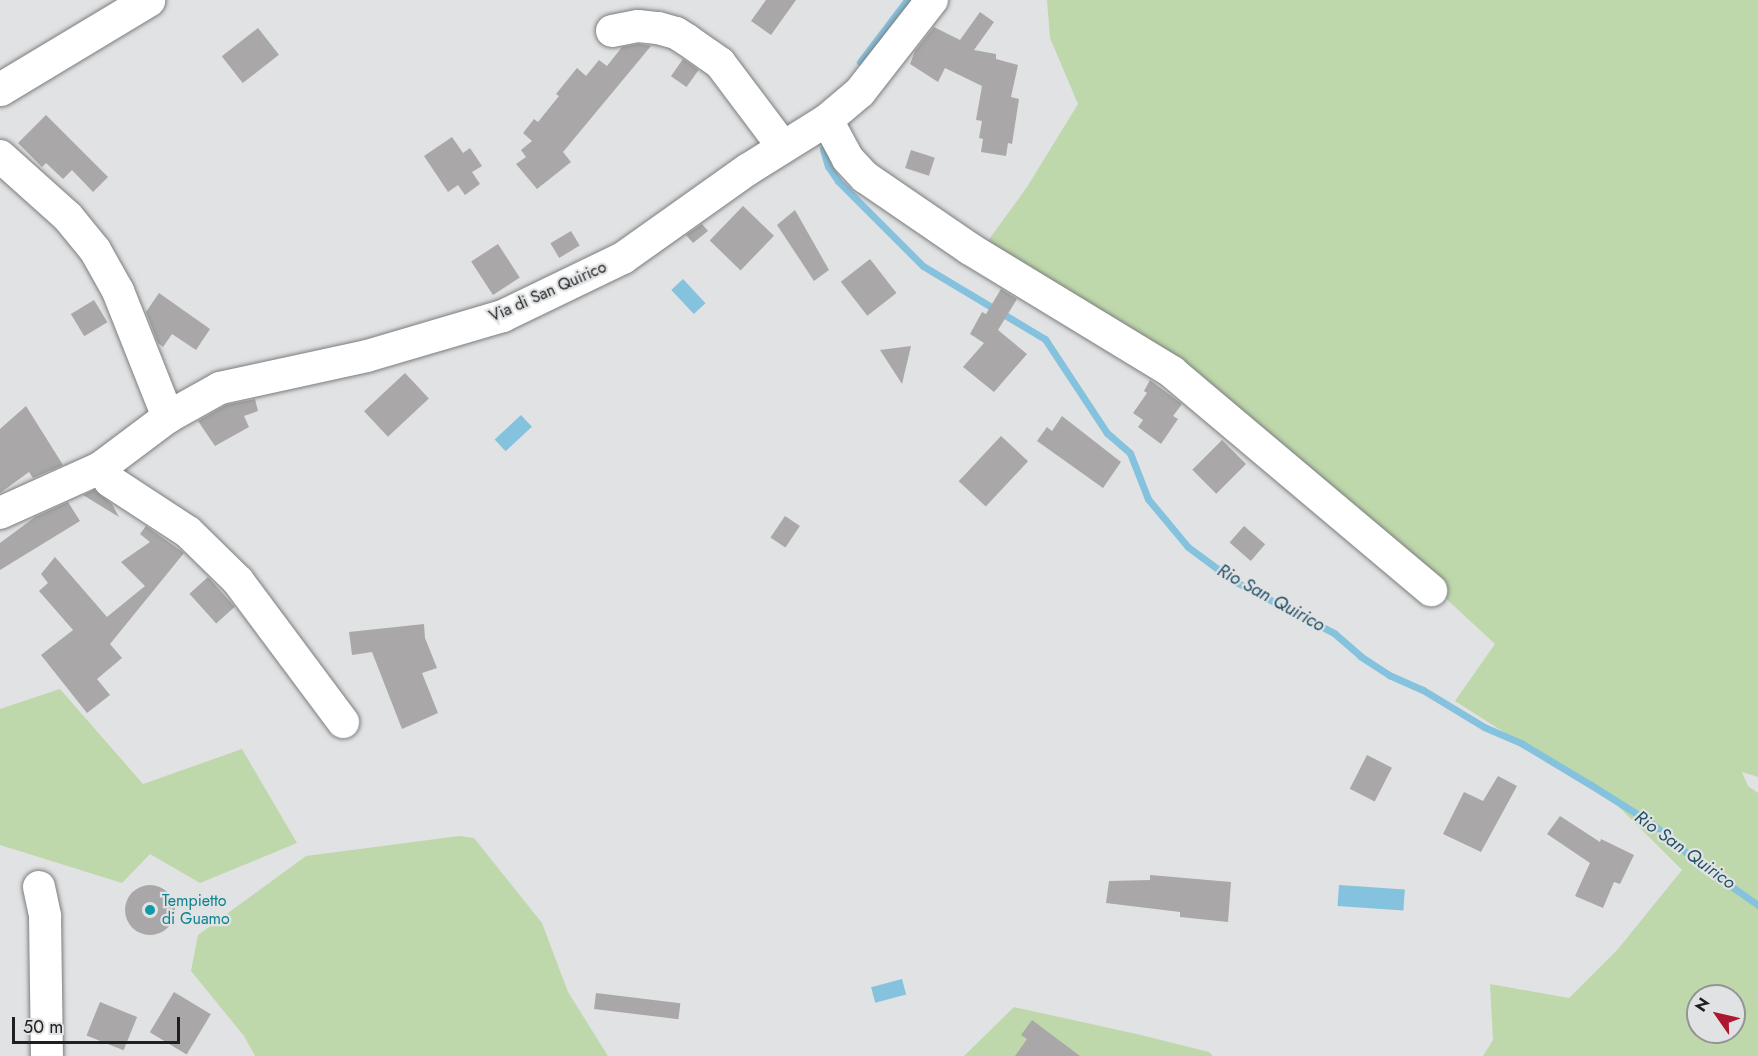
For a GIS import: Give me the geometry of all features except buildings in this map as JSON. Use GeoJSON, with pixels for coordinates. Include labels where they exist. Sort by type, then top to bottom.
{"type":"FeatureCollection","features":[{"type":"Feature","properties":{"kind":"main road"},"geometry":{"type":"LineString","coordinates":[[0,89],[148,0]]}},
{"type":"Feature","properties":{"kind":"street","name":"Via di San Quirico"},"geometry":{"type":"LineString","coordinates":[[0,513],[100,468],[168,417],[220,388],[367,356],[503,316],[623,258],[783,147],[827,120],[860,92],[932,0]]}},
{"type":"Feature","properties":{"kind":"street"},"geometry":{"type":"LineString","coordinates":[[612,31],[638,26],[658,28],[676,33],[687,40],[720,63],[783,147]]}},
{"type":"Feature","properties":{"kind":"street"},"geometry":{"type":"LineString","coordinates":[[827,120],[848,159],[865,177],[970,249],[1172,372],[1431,590]]}},
{"type":"Feature","properties":{"kind":"street"},"geometry":{"type":"LineString","coordinates":[[0,156],[68,218],[95,250],[118,291],[168,417]]}},
{"type":"Feature","properties":{"kind":"street"},"geometry":{"type":"LineString","coordinates":[[100,468],[110,481],[188,532],[238,581],[343,722]]}},
{"type":"Feature","properties":{"kind":"street"},"geometry":{"type":"LineString","coordinates":[[39,887],[45,916],[48,1056]]}},
{"type":"Feature","properties":{"kind":"green space"},"geometry":{"type":"Polygon","coordinates":[[[1047,0],[1758,0],[1758,777],[1742,772],[1748,786],[1758,793],[1758,1056],[1483,1056],[1493,1040],[1490,984],[1569,998],[1618,949],[1682,870],[1615,803],[1455,701],[1495,644],[1400,556],[982,249],[1027,187],[1078,104],[1050,38],[1047,0]]]}},
{"type":"Feature","properties":{"kind":"green space"},"geometry":{"type":"Polygon","coordinates":[[[60,689],[143,784],[242,749],[297,843],[200,883],[150,854],[122,883],[0,845],[0,709],[60,689]]]}},
{"type":"Feature","properties":{"kind":"green space"},"geometry":{"type":"Polygon","coordinates":[[[459,836],[474,838],[542,923],[568,992],[608,1056],[255,1056],[244,1036],[191,971],[198,935],[306,856],[459,836]]]}},
{"type":"Feature","properties":{"kind":"green space"},"geometry":{"type":"Polygon","coordinates":[[[1014,1007],[1141,1035],[1209,1052],[1213,1056],[964,1056],[1014,1007]]]}},
{"type":"Feature","properties":{"kind":"water"},"geometry":{"type":"Polygon","coordinates":[[[683,279],[706,303],[694,314],[671,290],[683,279]]]}},
{"type":"Feature","properties":{"kind":"water"},"geometry":{"type":"Polygon","coordinates":[[[521,415],[532,427],[506,451],[495,440],[521,415]]]}},
{"type":"Feature","properties":{"kind":"water"},"geometry":{"type":"Polygon","coordinates":[[[1339,885],[1405,890],[1403,911],[1338,906],[1339,885]]]}},
{"type":"Feature","properties":{"kind":"water"},"geometry":{"type":"Polygon","coordinates":[[[902,979],[906,994],[875,1003],[871,987],[902,979]]]}},
{"type":"Feature","properties":{"kind":"waterway","name":"Rio San Quirico"},"geometry":{"type":"LineString","coordinates":[[860,62],[907,0]]}},
{"type":"Feature","properties":{"kind":"waterway","name":"Rio San Quirico"},"geometry":{"type":"LineString","coordinates":[[823,149],[828,166],[838,181],[923,266],[1045,339],[1107,433],[1130,453],[1148,499],[1188,547],[1234,581],[1334,633],[1360,656],[1389,675],[1423,690],[1484,727],[1521,743],[1650,822],[1701,865],[1758,905]]}},
{"type":"Feature","properties":{"kind":"place","name":"Tempietto di Guamo"},"geometry":{"type":"Point","coordinates":[150,910]}}]}
